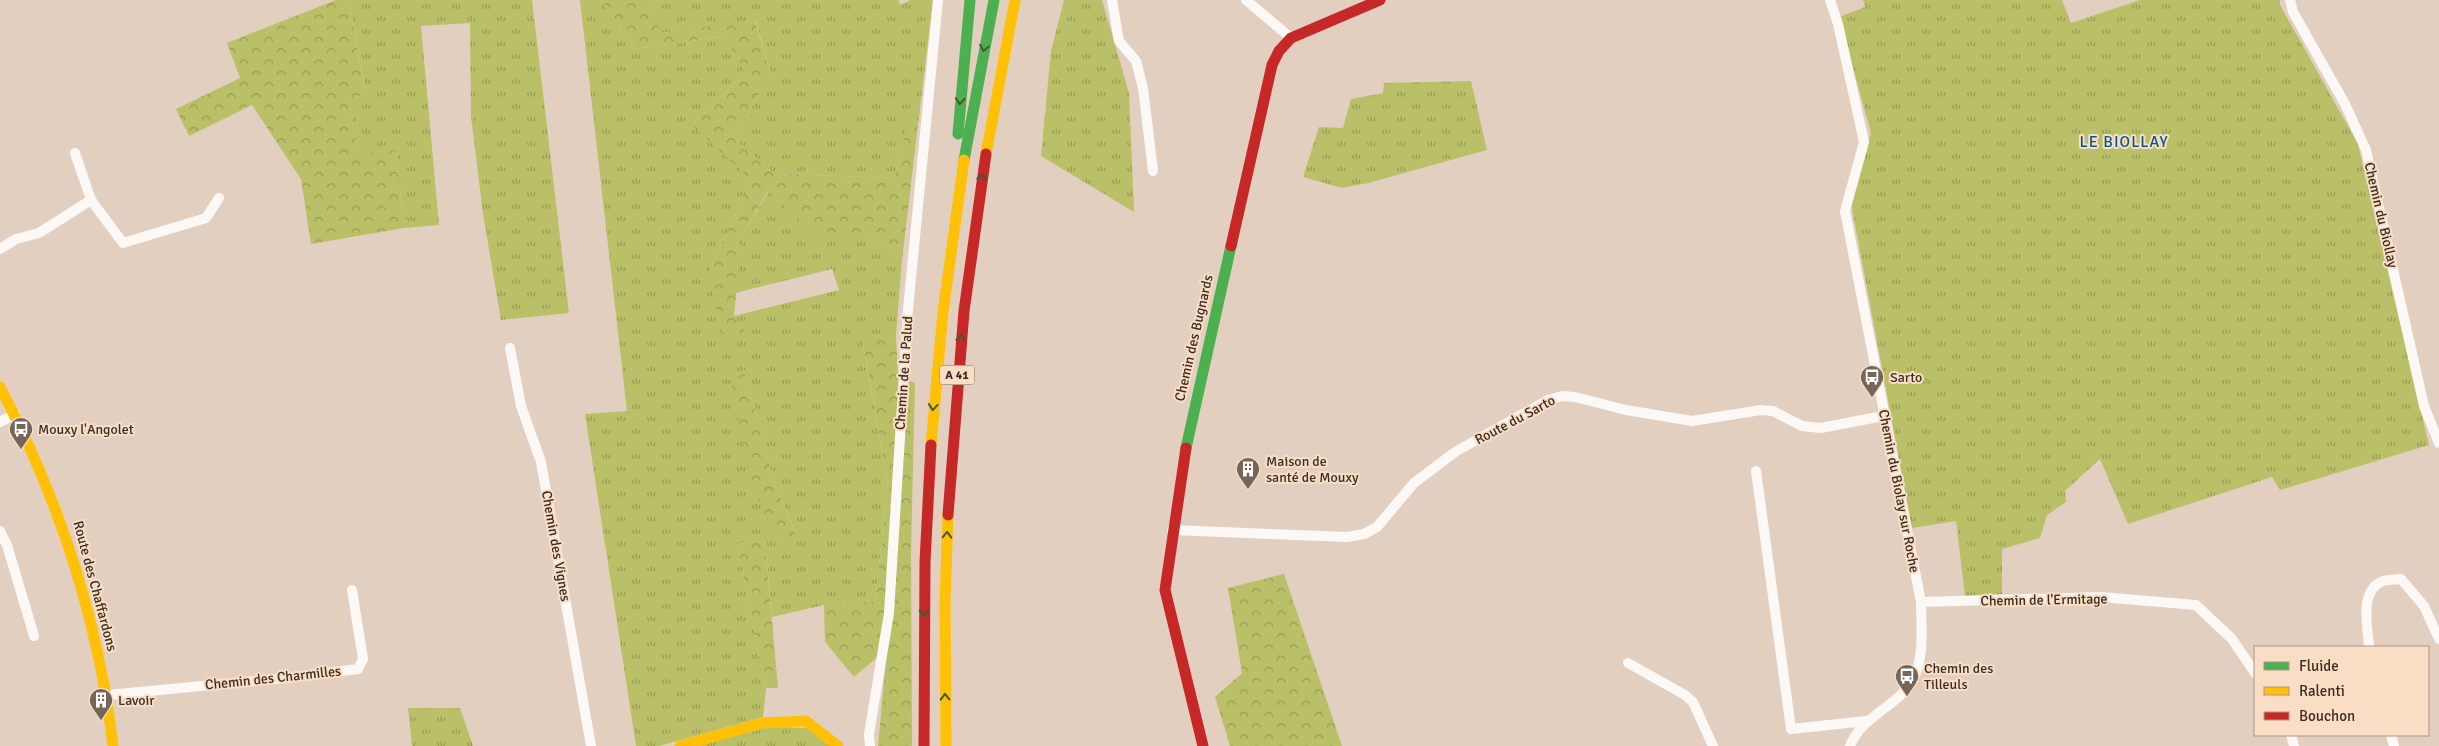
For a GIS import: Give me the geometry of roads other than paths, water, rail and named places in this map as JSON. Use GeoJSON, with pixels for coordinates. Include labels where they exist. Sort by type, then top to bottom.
{"type":"FeatureCollection","features":[{"type":"Feature","properties":{"kind":"main road"},"geometry":{"type":"LineString","coordinates":[[947,271],[970,0]]}},
{"type":"Feature","properties":{"kind":"main road","name":"A 41"},"geometry":{"type":"LineString","coordinates":[[924,746],[927,502],[936,380],[947,271],[970,120],[994,0]]}},
{"type":"Feature","properties":{"kind":"main road","name":"A 41"},"geometry":{"type":"LineString","coordinates":[[946,746],[946,565],[956,383],[979,195],[1015,0]]}},
{"type":"Feature","properties":{"kind":"main road","name":"Chemin des Bugnards"},"geometry":{"type":"LineString","coordinates":[[1203,746],[1165,590],[1172,530],[1187,438],[1272,65],[1279,51],[1291,38],[1380,0]]}},
{"type":"Feature","properties":{"kind":"main road"},"geometry":{"type":"LineString","coordinates":[[0,387],[8,418]]}},
{"type":"Feature","properties":{"kind":"main road"},"geometry":{"type":"LineString","coordinates":[[0,398],[8,418]]}},
{"type":"Feature","properties":{"kind":"main road","name":"Route des Chaffardons"},"geometry":{"type":"LineString","coordinates":[[8,418],[48,486],[69,537],[108,695],[113,746]]}},
{"type":"Feature","properties":{"kind":"main road"},"geometry":{"type":"LineString","coordinates":[[680,746],[762,723],[806,721],[838,746]]}},
{"type":"Feature","properties":{"kind":"street","name":"Chemin de la Palud"},"geometry":{"type":"LineString","coordinates":[[870,746],[870,734],[889,613],[908,309],[938,0]]}},
{"type":"Feature","properties":{"kind":"street"},"geometry":{"type":"LineString","coordinates":[[1112,0],[1119,41],[1136,61],[1143,88],[1153,171]]}},
{"type":"Feature","properties":{"kind":"street"},"geometry":{"type":"LineString","coordinates":[[1246,0],[1291,38]]}},
{"type":"Feature","properties":{"kind":"street","name":"Chemin du Biolay sur Roche"},"geometry":{"type":"LineString","coordinates":[[1830,0],[1838,24],[1864,142],[1845,211],[1883,416],[1921,602],[1920,652],[1913,680],[1900,695],[1866,721]]}},
{"type":"Feature","properties":{"kind":"street","name":"Chemin du Biollay"},"geometry":{"type":"LineString","coordinates":[[2290,0],[2293,12],[2345,104],[2366,150],[2424,406],[2439,444]]}},
{"type":"Feature","properties":{"kind":"street"},"geometry":{"type":"LineString","coordinates":[[75,152],[90,200],[123,243],[206,218],[219,198]]}},
{"type":"Feature","properties":{"kind":"street"},"geometry":{"type":"LineString","coordinates":[[0,249],[16,239],[40,233],[90,200]]}},
{"type":"Feature","properties":{"kind":"street","name":"Chemin des Vignes"},"geometry":{"type":"LineString","coordinates":[[510,348],[521,406],[541,462],[590,746]]}},
{"type":"Feature","properties":{"kind":"street","name":"Route du Sarto"},"geometry":{"type":"LineString","coordinates":[[1172,530],[1347,537],[1364,534],[1377,527],[1414,484],[1455,452],[1548,400],[1562,396],[1575,397],[1655,416],[1692,421],[1761,410],[1773,411],[1802,426],[1822,428],[1883,416]]}},
{"type":"Feature","properties":{"kind":"street"},"geometry":{"type":"LineString","coordinates":[[1756,471],[1791,729],[1866,721]]}},
{"type":"Feature","properties":{"kind":"street"},"geometry":{"type":"LineString","coordinates":[[0,531],[7,545],[34,636]]}},
{"type":"Feature","properties":{"kind":"street"},"geometry":{"type":"LineString","coordinates":[[2369,646],[2366,603],[2373,589],[2381,582],[2401,580],[2424,606],[2439,639]]}},
{"type":"Feature","properties":{"kind":"street","name":"Chemin des Charmilles"},"geometry":{"type":"LineString","coordinates":[[108,695],[286,678],[358,669],[363,658],[352,590]]}},
{"type":"Feature","properties":{"kind":"street","name":"Chemin de l'Ermitage"},"geometry":{"type":"LineString","coordinates":[[1921,602],[2101,597],[2196,605],[2232,639],[2254,672]]}},
{"type":"Feature","properties":{"kind":"street"},"geometry":{"type":"LineString","coordinates":[[1628,663],[1685,694],[1693,702],[1713,746]]}},
{"type":"Feature","properties":{"kind":"street"},"geometry":{"type":"LineString","coordinates":[[1850,746],[1854,735],[1866,721]]}},
{"type":"Feature","properties":{"kind":"place","name":"Sarto"},"geometry":{"type":"Point","coordinates":[1872,398]}},
{"type":"Feature","properties":{"kind":"place","name":"Mouxy l'Angolet"},"geometry":{"type":"Point","coordinates":[21,450]}},
{"type":"Feature","properties":{"kind":"place","name":"Maison de santé de Mouxy"},"geometry":{"type":"Point","coordinates":[1248,490]}},
{"type":"Feature","properties":{"kind":"place","name":"Chemin des Tilleuls"},"geometry":{"type":"Point","coordinates":[1907,697]}},
{"type":"Feature","properties":{"kind":"place","name":"Lavoir"},"geometry":{"type":"Point","coordinates":[101,721]}},
{"type":"Feature","properties":{"kind":"district","name":"LE BIOLLAY"},"geometry":{"type":"Point","coordinates":[2124,142]}}]}
